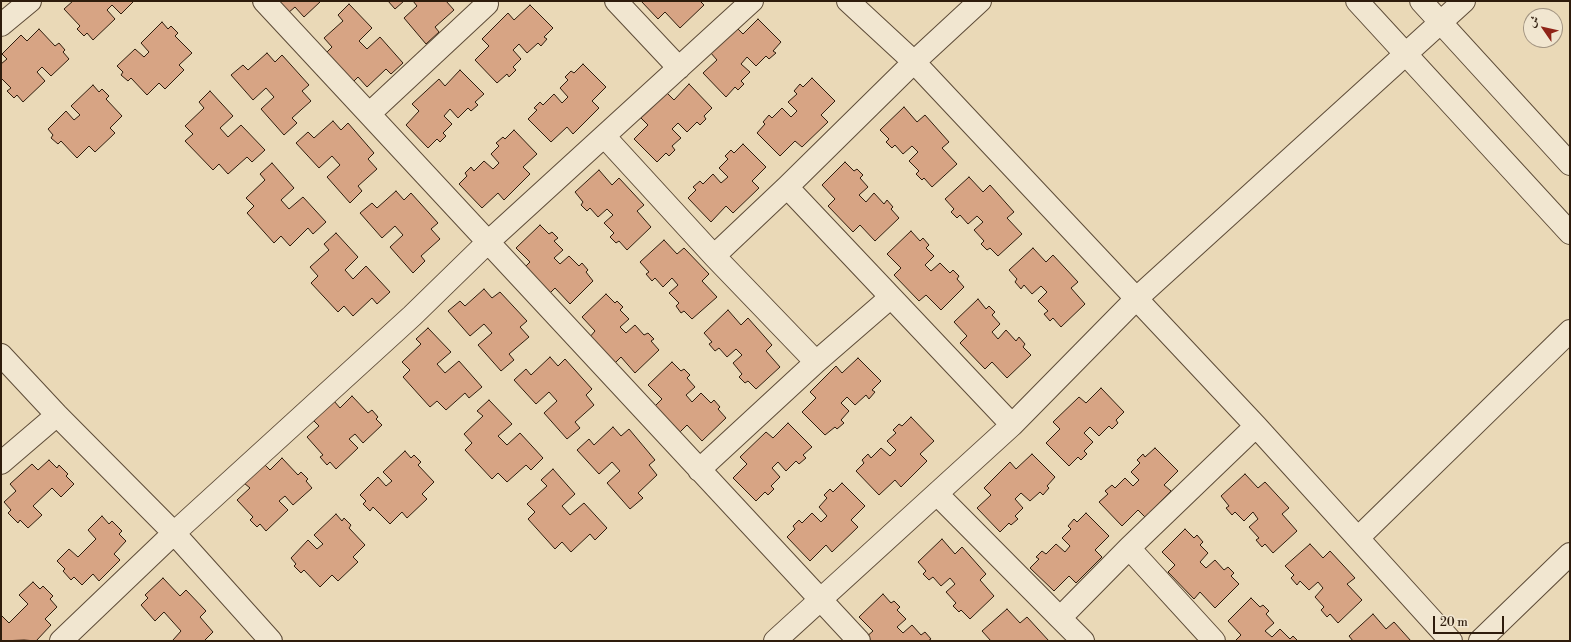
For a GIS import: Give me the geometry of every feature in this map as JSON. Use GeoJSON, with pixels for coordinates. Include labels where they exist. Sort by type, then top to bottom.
{"type":"FeatureCollection","features":[{"type":"Feature","properties":{"kind":"street"},"geometry":{"type":"LineString","coordinates":[[1,25],[30,1]]}},
{"type":"Feature","properties":{"kind":"street"},"geometry":{"type":"LineString","coordinates":[[264,1],[859,641]]}},
{"type":"Feature","properties":{"kind":"street"},"geometry":{"type":"LineString","coordinates":[[616,1],[679,68]]}},
{"type":"Feature","properties":{"kind":"street"},"geometry":{"type":"LineString","coordinates":[[61,641],[174,533],[400,327],[488,242],[752,1]]}},
{"type":"Feature","properties":{"kind":"street"},"geometry":{"type":"LineString","coordinates":[[848,1],[914,62],[1137,298],[1256,426],[1451,641]]}},
{"type":"Feature","properties":{"kind":"street"},"geometry":{"type":"LineString","coordinates":[[714,256],[788,188],[914,62],[980,1]]}},
{"type":"Feature","properties":{"kind":"street"},"geometry":{"type":"LineString","coordinates":[[1357,1],[1570,233]]}},
{"type":"Feature","properties":{"kind":"street"},"geometry":{"type":"LineString","coordinates":[[1421,1],[1570,164]]}},
{"type":"Feature","properties":{"kind":"street"},"geometry":{"type":"LineString","coordinates":[[775,641],[1012,425],[1137,298],[1464,1]]}},
{"type":"Feature","properties":{"kind":"street"},"geometry":{"type":"LineString","coordinates":[[369,114],[488,2]]}},
{"type":"Feature","properties":{"kind":"street"},"geometry":{"type":"LineString","coordinates":[[604,136],[714,256],[816,362]]}},
{"type":"Feature","properties":{"kind":"street"},"geometry":{"type":"LineString","coordinates":[[788,188],[1012,425]]}},
{"type":"Feature","properties":{"kind":"street"},"geometry":{"type":"LineString","coordinates":[[700,470],[816,362],[890,297]]}},
{"type":"Feature","properties":{"kind":"street"},"geometry":{"type":"LineString","coordinates":[[1358,538],[1570,330]]}},
{"type":"Feature","properties":{"kind":"street"},"geometry":{"type":"LineString","coordinates":[[1,355],[57,415],[174,533],[272,641]]}},
{"type":"Feature","properties":{"kind":"street"},"geometry":{"type":"LineString","coordinates":[[1,463],[57,415]]}},
{"type":"Feature","properties":{"kind":"street"},"geometry":{"type":"LineString","coordinates":[[1060,618],[1129,548],[1256,426]]}},
{"type":"Feature","properties":{"kind":"street"},"geometry":{"type":"LineString","coordinates":[[937,494],[1083,641]]}},
{"type":"Feature","properties":{"kind":"street"},"geometry":{"type":"LineString","coordinates":[[1129,548],[1214,641]]}},
{"type":"Feature","properties":{"kind":"street"},"geometry":{"type":"LineString","coordinates":[[1480,641],[1570,554]]}},
{"type":"Feature","properties":{"kind":"building"},"geometry":{"type":"Polygon","coordinates":[[[73,1],[134,1],[121,14],[112,5],[107,10],[115,19],[93,40],[87,33],[84,36],[77,29],[80,26],[64,9],[73,1]]]}},
{"type":"Feature","properties":{"kind":"building"},"geometry":{"type":"Polygon","coordinates":[[[276,1],[321,1],[304,17],[295,7],[288,13],[276,1]]]}},
{"type":"Feature","properties":{"kind":"building"},"geometry":{"type":"Polygon","coordinates":[[[388,1],[404,1],[395,9],[388,1]]]}},
{"type":"Feature","properties":{"kind":"building"},"geometry":{"type":"Polygon","coordinates":[[[413,1],[446,1],[454,10],[435,27],[439,32],[426,44],[404,18],[417,6],[413,1]]]}},
{"type":"Feature","properties":{"kind":"building"},"geometry":{"type":"Polygon","coordinates":[[[641,1],[700,1],[704,5],[680,28],[665,12],[658,19],[641,1]]]}},
{"type":"Feature","properties":{"kind":"building"},"geometry":{"type":"Polygon","coordinates":[[[349,4],[372,28],[359,41],[367,49],[380,37],[403,63],[391,74],[386,69],[367,87],[358,77],[352,83],[325,54],[332,47],[324,38],[343,21],[338,15],[349,4]]]}},
{"type":"Feature","properties":{"kind":"building"},"geometry":{"type":"Polygon","coordinates":[[[530,5],[553,28],[544,37],[547,39],[541,46],[538,43],[527,53],[519,44],[513,50],[521,59],[513,67],[516,70],[509,77],[507,74],[497,83],[475,60],[489,46],[482,39],[508,13],[514,20],[530,5]]]}},
{"type":"Feature","properties":{"kind":"building"},"geometry":{"type":"Polygon","coordinates":[[[758,19],[781,42],[773,51],[776,53],[769,59],[766,56],[756,66],[747,57],[741,64],[750,72],[741,81],[744,84],[738,90],[735,87],[726,97],[703,73],[717,60],[710,52],[736,27],[743,34],[758,19]]]}},
{"type":"Feature","properties":{"kind":"building"},"geometry":{"type":"Polygon","coordinates":[[[162,22],[168,29],[171,26],[178,33],[175,36],[192,53],[179,65],[184,70],[165,89],[159,83],[147,95],[131,78],[128,81],[121,75],[123,72],[117,66],[135,49],[144,57],[149,52],[141,43],[162,22]]]}},
{"type":"Feature","properties":{"kind":"building"},"geometry":{"type":"Polygon","coordinates":[[[39,29],[55,46],[59,43],[65,50],[63,52],[69,59],[51,76],[42,67],[37,72],[45,81],[23,102],[17,95],[14,98],[7,91],[11,88],[1,78],[1,64],[7,59],[2,54],[21,35],[27,41],[39,29]]]}},
{"type":"Feature","properties":{"kind":"building"},"geometry":{"type":"Polygon","coordinates":[[[267,53],[275,62],[282,55],[309,85],[302,91],[311,101],[292,118],[297,123],[284,135],[261,109],[274,97],[266,88],[253,100],[231,75],[243,65],[248,70],[267,53]]]}},
{"type":"Feature","properties":{"kind":"building"},"geometry":{"type":"Polygon","coordinates":[[[583,64],[606,87],[592,101],[599,108],[573,134],[567,127],[551,142],[528,119],[537,110],[534,108],[540,102],[543,105],[554,94],[562,103],[568,97],[560,88],[568,80],[565,77],[571,71],[574,73],[583,64]]]}},
{"type":"Feature","properties":{"kind":"building"},"geometry":{"type":"Polygon","coordinates":[[[460,70],[484,94],[475,102],[478,105],[471,111],[468,108],[458,118],[450,109],[444,116],[452,124],[443,133],[446,136],[440,142],[437,139],[428,148],[406,125],[419,111],[412,104],[439,79],[445,86],[460,70]]]}},
{"type":"Feature","properties":{"kind":"building"},"geometry":{"type":"Polygon","coordinates":[[[812,78],[835,101],[821,115],[828,122],[802,147],[795,141],[780,156],[757,133],[765,124],[763,122],[769,115],[772,118],[782,108],[791,117],[797,111],[788,102],[797,94],[794,91],[800,84],[803,87],[812,78]]]}},
{"type":"Feature","properties":{"kind":"building"},"geometry":{"type":"Polygon","coordinates":[[[689,84],[712,108],[704,116],[706,119],[700,125],[697,122],[687,132],[678,123],[672,129],[681,138],[672,146],[675,150],[669,156],[666,153],[657,162],[634,139],[648,125],[641,118],[667,93],[674,100],[689,84]]]}},
{"type":"Feature","properties":{"kind":"building"},"geometry":{"type":"Polygon","coordinates":[[[93,85],[99,92],[102,89],[109,96],[106,99],[122,116],[110,128],[115,133],[95,152],[89,146],[77,158],[61,141],[58,144],[51,138],[53,135],[48,129],[66,111],[74,120],[80,115],[71,106],[93,85]]]}},
{"type":"Feature","properties":{"kind":"building"},"geometry":{"type":"Polygon","coordinates":[[[210,91],[233,116],[220,128],[228,137],[241,125],[265,150],[252,162],[247,157],[228,174],[219,164],[213,170],[185,141],[193,134],[185,126],[204,108],[199,102],[210,91]]]}},
{"type":"Feature","properties":{"kind":"building"},"geometry":{"type":"Polygon","coordinates":[[[904,107],[917,122],[925,115],[949,142],[942,148],[957,164],[932,187],[924,178],[922,180],[916,174],[919,171],[909,161],[918,152],[912,146],[903,154],[895,145],[892,148],[886,142],[889,139],[880,130],[904,107]]]}},
{"type":"Feature","properties":{"kind":"building"},"geometry":{"type":"Polygon","coordinates":[[[333,121],[341,130],[348,123],[374,153],[368,159],[377,169],[358,186],[362,191],[350,203],[327,177],[340,165],[332,156],[319,168],[296,143],[308,132],[314,138],[333,121]]]}},
{"type":"Feature","properties":{"kind":"building"},"geometry":{"type":"Polygon","coordinates":[[[514,130],[537,154],[523,167],[530,174],[504,200],[498,193],[482,208],[459,184],[467,176],[465,173],[471,167],[474,171],[484,161],[493,169],[499,163],[491,154],[499,146],[496,143],[503,137],[505,139],[514,130]]]}},
{"type":"Feature","properties":{"kind":"building"},"geometry":{"type":"Polygon","coordinates":[[[743,144],[766,167],[752,181],[759,188],[733,213],[726,206],[711,222],[688,198],[696,190],[693,187],[700,181],[703,184],[713,174],[721,183],[728,177],[719,168],[728,159],[725,156],[731,150],[734,153],[743,144]]]}},
{"type":"Feature","properties":{"kind":"building"},"geometry":{"type":"Polygon","coordinates":[[[845,162],[854,171],[857,169],[863,175],[860,178],[868,187],[859,195],[866,202],[874,193],[884,204],[887,200],[893,207],[891,209],[899,218],[875,241],[860,225],[853,232],[828,206],[835,199],[822,185],[845,162]]]}},
{"type":"Feature","properties":{"kind":"building"},"geometry":{"type":"Polygon","coordinates":[[[272,163],[294,188],[281,200],[289,209],[303,197],[326,222],[313,234],[308,228],[290,246],[281,236],[274,243],[247,213],[254,206],[246,198],[265,180],[260,174],[272,163]]]}},
{"type":"Feature","properties":{"kind":"building"},"geometry":{"type":"Polygon","coordinates":[[[599,170],[612,185],[619,178],[644,205],[637,211],[651,227],[627,250],[619,241],[616,243],[610,237],[614,233],[604,223],[613,215],[607,209],[598,217],[590,208],[587,211],[581,205],[583,202],[575,192],[599,170]]]}},
{"type":"Feature","properties":{"kind":"building"},"geometry":{"type":"Polygon","coordinates":[[[969,177],[983,192],[990,185],[1014,212],[1007,218],[1022,234],[998,256],[990,248],[987,250],[981,244],[984,241],[974,230],[983,222],[977,216],[968,224],[960,215],[957,218],[951,212],[954,209],[945,199],[969,177]]]}},
{"type":"Feature","properties":{"kind":"building"},"geometry":{"type":"Polygon","coordinates":[[[396,191],[404,200],[411,193],[438,223],[431,229],[440,239],[421,256],[425,261],[413,273],[390,247],[403,235],[395,226],[382,238],[360,213],[372,203],[377,208],[396,191]]]}},
{"type":"Feature","properties":{"kind":"building"},"geometry":{"type":"Polygon","coordinates":[[[540,225],[549,234],[552,232],[558,238],[554,241],[563,250],[554,258],[560,264],[569,256],[579,266],[582,263],[588,270],[586,272],[593,281],[570,304],[555,288],[548,295],[523,269],[530,262],[516,248],[540,225]]]}},
{"type":"Feature","properties":{"kind":"building"},"geometry":{"type":"Polygon","coordinates":[[[911,231],[920,241],[923,238],[929,245],[926,248],[934,256],[925,265],[931,271],[940,263],[950,273],[953,270],[959,276],[957,279],[964,287],[941,310],[926,295],[919,301],[894,275],[901,268],[887,254],[911,231]]]}},
{"type":"Feature","properties":{"kind":"building"},"geometry":{"type":"Polygon","coordinates":[[[336,233],[358,257],[345,270],[353,279],[366,266],[390,292],[377,304],[372,298],[353,316],[344,306],[338,312],[311,283],[318,276],[310,267],[329,250],[324,244],[336,233]]]}},
{"type":"Feature","properties":{"kind":"building"},"geometry":{"type":"Polygon","coordinates":[[[664,240],[677,254],[684,248],[709,274],[702,281],[717,297],[692,319],[684,311],[681,313],[676,306],[679,303],[669,293],[678,285],[672,278],[663,287],[655,278],[652,281],[646,274],[649,272],[640,262],[664,240]]]}},
{"type":"Feature","properties":{"kind":"building"},"geometry":{"type":"Polygon","coordinates":[[[1033,248],[1046,262],[1053,255],[1078,282],[1071,288],[1085,304],[1061,327],[1053,318],[1050,321],[1044,314],[1048,311],[1038,301],[1047,292],[1041,286],[1032,294],[1024,285],[1021,289],[1015,282],[1017,279],[1009,270],[1033,248]]]}},
{"type":"Feature","properties":{"kind":"building"},"geometry":{"type":"Polygon","coordinates":[[[484,289],[492,298],[500,292],[527,321],[520,327],[529,337],[509,354],[514,360],[501,371],[478,345],[492,333],[484,324],[470,336],[448,311],[460,301],[465,306],[484,289]]]}},
{"type":"Feature","properties":{"kind":"building"},"geometry":{"type":"Polygon","coordinates":[[[606,294],[615,303],[617,301],[623,307],[620,310],[629,319],[620,327],[626,333],[635,325],[644,335],[648,333],[654,339],[651,341],[659,350],[635,373],[621,357],[614,364],[589,338],[595,331],[582,317],[606,294]]]}},
{"type":"Feature","properties":{"kind":"building"},"geometry":{"type":"Polygon","coordinates":[[[978,299],[986,309],[989,306],[995,312],[992,315],[1000,324],[992,332],[998,339],[1006,330],[1016,341],[1019,337],[1025,344],[1023,347],[1031,355],[1007,378],[992,362],[985,369],[960,343],[967,336],[954,322],[978,299]]]}},
{"type":"Feature","properties":{"kind":"building"},"geometry":{"type":"Polygon","coordinates":[[[728,310],[741,325],[748,318],[772,345],[766,351],[780,367],[756,389],[748,381],[745,383],[739,377],[742,374],[733,363],[742,355],[736,349],[727,357],[719,348],[715,351],[709,344],[712,342],[704,333],[728,310]]]}},
{"type":"Feature","properties":{"kind":"building"},"geometry":{"type":"Polygon","coordinates":[[[428,328],[451,352],[437,364],[445,373],[459,361],[482,387],[469,398],[465,393],[446,410],[437,401],[430,407],[403,377],[410,370],[402,362],[421,344],[416,339],[428,328]]]}},
{"type":"Feature","properties":{"kind":"building"},"geometry":{"type":"Polygon","coordinates":[[[550,357],[558,366],[565,359],[592,389],[586,395],[594,405],[575,422],[580,428],[567,439],[544,413],[557,401],[549,392],[536,404],[514,380],[526,369],[531,375],[550,357]]]}},
{"type":"Feature","properties":{"kind":"building"},"geometry":{"type":"Polygon","coordinates":[[[858,358],[881,381],[872,390],[875,392],[869,399],[866,395],[855,405],[847,397],[841,403],[849,411],[841,420],[844,423],[837,429],[835,427],[825,435],[802,412],[816,398],[810,392],[836,366],[842,373],[858,358]]]}},
{"type":"Feature","properties":{"kind":"building"},"geometry":{"type":"Polygon","coordinates":[[[672,362],[681,371],[684,369],[690,375],[687,378],[695,387],[686,395],[692,402],[701,393],[711,403],[714,400],[720,407],[718,409],[726,418],[702,441],[687,425],[680,432],[655,406],[662,399],[648,385],[672,362]]]}},
{"type":"Feature","properties":{"kind":"building"},"geometry":{"type":"Polygon","coordinates":[[[1101,388],[1124,412],[1116,420],[1118,423],[1112,429],[1109,426],[1099,436],[1090,427],[1084,433],[1093,442],[1084,451],[1087,454],[1081,460],[1078,457],[1069,466],[1046,443],[1060,429],[1053,422],[1079,397],[1086,403],[1101,388]]]}},
{"type":"Feature","properties":{"kind":"building"},"geometry":{"type":"Polygon","coordinates":[[[352,396],[368,413],[372,410],[378,417],[376,419],[382,425],[363,443],[355,434],[349,439],[358,448],[336,469],[330,462],[327,465],[320,457],[323,455],[307,437],[319,426],[314,421],[334,401],[340,408],[352,396]]]}},
{"type":"Feature","properties":{"kind":"building"},"geometry":{"type":"Polygon","coordinates":[[[489,400],[512,424],[498,436],[507,445],[520,433],[543,458],[531,470],[526,465],[507,482],[498,473],[492,479],[465,450],[472,443],[464,434],[483,416],[477,411],[489,400]]]}},
{"type":"Feature","properties":{"kind":"building"},"geometry":{"type":"Polygon","coordinates":[[[911,417],[934,441],[920,454],[927,461],[901,487],[895,480],[879,495],[856,471],[864,463],[862,460],[868,454],[871,458],[881,448],[890,456],[896,450],[887,441],[896,433],[893,430],[899,424],[902,426],[911,417]]]}},
{"type":"Feature","properties":{"kind":"building"},"geometry":{"type":"Polygon","coordinates":[[[788,423],[812,447],[803,455],[806,458],[799,464],[796,461],[786,471],[778,462],[772,468],[780,477],[771,486],[774,489],[768,495],[765,492],[756,501],[733,478],[747,464],[740,457],[766,432],[773,438],[788,423]]]}},
{"type":"Feature","properties":{"kind":"building"},"geometry":{"type":"Polygon","coordinates":[[[613,427],[621,436],[629,429],[655,460],[649,465],[657,475],[638,493],[643,498],[630,509],[607,483],[620,471],[612,462],[599,474],[577,450],[589,439],[594,445],[613,427]]]}},
{"type":"Feature","properties":{"kind":"building"},"geometry":{"type":"Polygon","coordinates":[[[1155,448],[1178,471],[1164,485],[1171,491],[1145,517],[1138,510],[1122,526],[1099,502],[1108,494],[1105,491],[1112,485],[1115,488],[1125,478],[1133,486],[1139,480],[1131,472],[1140,463],[1137,460],[1143,454],[1145,457],[1155,448]]]}},
{"type":"Feature","properties":{"kind":"building"},"geometry":{"type":"Polygon","coordinates":[[[405,451],[411,458],[414,455],[421,462],[418,465],[434,482],[422,494],[427,499],[407,518],[402,512],[390,524],[373,507],[370,511],[363,504],[366,501],[360,495],[378,477],[386,486],[392,481],[383,472],[405,451]]]}},
{"type":"Feature","properties":{"kind":"building"},"geometry":{"type":"Polygon","coordinates":[[[1032,454],[1055,477],[1047,486],[1049,488],[1043,495],[1040,492],[1030,501],[1021,493],[1015,499],[1023,508],[1015,516],[1018,519],[1011,525],[1009,523],[1000,532],[977,508],[991,495],[984,488],[1010,462],[1016,469],[1032,454]]]}},
{"type":"Feature","properties":{"kind":"building"},"geometry":{"type":"Polygon","coordinates":[[[282,458],[298,475],[301,472],[308,479],[306,481],[312,488],[293,505],[285,496],[279,501],[288,510],[266,531],[260,524],[257,527],[250,520],[253,517],[237,500],[250,488],[244,483],[264,464],[270,470],[282,458]]]}},
{"type":"Feature","properties":{"kind":"building"},"geometry":{"type":"Polygon","coordinates":[[[49,460],[57,468],[59,465],[68,474],[66,476],[74,484],[61,497],[52,488],[33,506],[42,515],[28,528],[20,520],[18,523],[8,513],[11,510],[4,502],[16,491],[10,484],[32,464],[38,470],[49,460]]]}},
{"type":"Feature","properties":{"kind":"building"},"geometry":{"type":"Polygon","coordinates":[[[553,469],[575,494],[562,506],[570,515],[584,503],[607,528],[595,540],[590,534],[571,552],[562,542],[555,549],[528,519],[535,512],[527,504],[547,486],[541,480],[553,469]]]}},
{"type":"Feature","properties":{"kind":"building"},"geometry":{"type":"Polygon","coordinates":[[[1245,474],[1258,488],[1265,482],[1289,508],[1282,514],[1297,531],[1273,553],[1265,544],[1262,547],[1256,540],[1259,538],[1249,527],[1258,519],[1253,512],[1244,521],[1235,512],[1232,515],[1226,508],[1229,506],[1221,496],[1245,474]]]}},
{"type":"Feature","properties":{"kind":"building"},"geometry":{"type":"Polygon","coordinates":[[[842,483],[865,506],[851,520],[858,527],[832,552],[826,545],[810,561],[787,537],[795,529],[793,526],[799,520],[802,523],[812,513],[821,522],[827,516],[819,507],[827,498],[824,495],[830,489],[833,492],[842,483]]]}},
{"type":"Feature","properties":{"kind":"building"},"geometry":{"type":"Polygon","coordinates":[[[1086,513],[1109,536],[1095,550],[1102,557],[1076,583],[1069,576],[1054,591],[1030,568],[1039,559],[1036,557],[1042,551],[1046,554],[1056,544],[1065,552],[1070,546],[1062,538],[1071,529],[1068,526],[1074,519],[1077,522],[1086,513]]]}},
{"type":"Feature","properties":{"kind":"building"},"geometry":{"type":"Polygon","coordinates":[[[336,514],[342,521],[344,518],[351,525],[349,528],[365,545],[353,557],[358,562],[338,581],[332,575],[320,587],[304,570],[301,573],[294,566],[296,564],[291,558],[308,540],[317,549],[323,544],[314,535],[336,514]]]}},
{"type":"Feature","properties":{"kind":"building"},"geometry":{"type":"Polygon","coordinates":[[[102,516],[109,524],[112,521],[122,531],[119,534],[126,541],[114,554],[120,560],[99,581],[93,574],[82,585],[74,577],[71,580],[63,571],[65,569],[57,561],[69,549],[78,557],[96,539],[88,530],[102,516]]]}},
{"type":"Feature","properties":{"kind":"building"},"geometry":{"type":"Polygon","coordinates":[[[1185,529],[1194,538],[1197,535],[1203,542],[1200,545],[1208,553],[1200,562],[1206,568],[1215,560],[1224,570],[1228,567],[1234,573],[1231,576],[1239,584],[1215,608],[1200,592],[1194,599],[1168,572],[1175,565],[1162,552],[1185,529]]]}},
{"type":"Feature","properties":{"kind":"building"},"geometry":{"type":"Polygon","coordinates":[[[942,539],[955,554],[962,547],[986,574],[980,580],[994,596],[970,619],[961,610],[959,612],[953,606],[956,603],[946,592],[955,584],[950,578],[941,586],[933,577],[929,580],[923,574],[926,571],[918,562],[942,539]]]}},
{"type":"Feature","properties":{"kind":"building"},"geometry":{"type":"Polygon","coordinates":[[[1310,544],[1323,558],[1330,551],[1355,578],[1347,584],[1362,600],[1338,623],[1330,614],[1327,617],[1321,610],[1324,607],[1315,597],[1323,588],[1318,582],[1309,590],[1300,581],[1297,585],[1291,578],[1294,575],[1285,566],[1310,544]]]}},
{"type":"Feature","properties":{"kind":"building"},"geometry":{"type":"Polygon","coordinates":[[[163,578],[180,596],[186,590],[206,611],[200,617],[213,632],[204,641],[174,641],[173,640],[181,631],[164,612],[155,621],[141,605],[148,598],[145,595],[163,578]]]}},
{"type":"Feature","properties":{"kind":"building"},"geometry":{"type":"Polygon","coordinates":[[[33,582],[40,589],[43,586],[53,596],[50,599],[57,607],[45,619],[51,625],[36,641],[1,641],[1,615],[9,623],[28,604],[19,595],[33,582]]]}},
{"type":"Feature","properties":{"kind":"building"},"geometry":{"type":"Polygon","coordinates":[[[883,594],[891,603],[894,601],[900,607],[897,610],[906,619],[897,627],[903,633],[912,625],[921,635],[925,632],[931,639],[928,641],[868,641],[865,638],[873,631],[859,617],[883,594]]]}},
{"type":"Feature","properties":{"kind":"building"},"geometry":{"type":"Polygon","coordinates":[[[1251,598],[1260,607],[1263,605],[1269,611],[1266,614],[1274,623],[1265,631],[1272,637],[1280,629],[1290,639],[1293,636],[1298,641],[1235,641],[1241,635],[1228,621],[1251,598]]]}},
{"type":"Feature","properties":{"kind":"building"},"geometry":{"type":"Polygon","coordinates":[[[1007,609],[1020,623],[1027,617],[1049,641],[991,641],[982,631],[1007,609]]]}},
{"type":"Feature","properties":{"kind":"building"},"geometry":{"type":"Polygon","coordinates":[[[1373,614],[1386,629],[1394,622],[1411,641],[1353,641],[1349,636],[1373,614]]]}}]}
